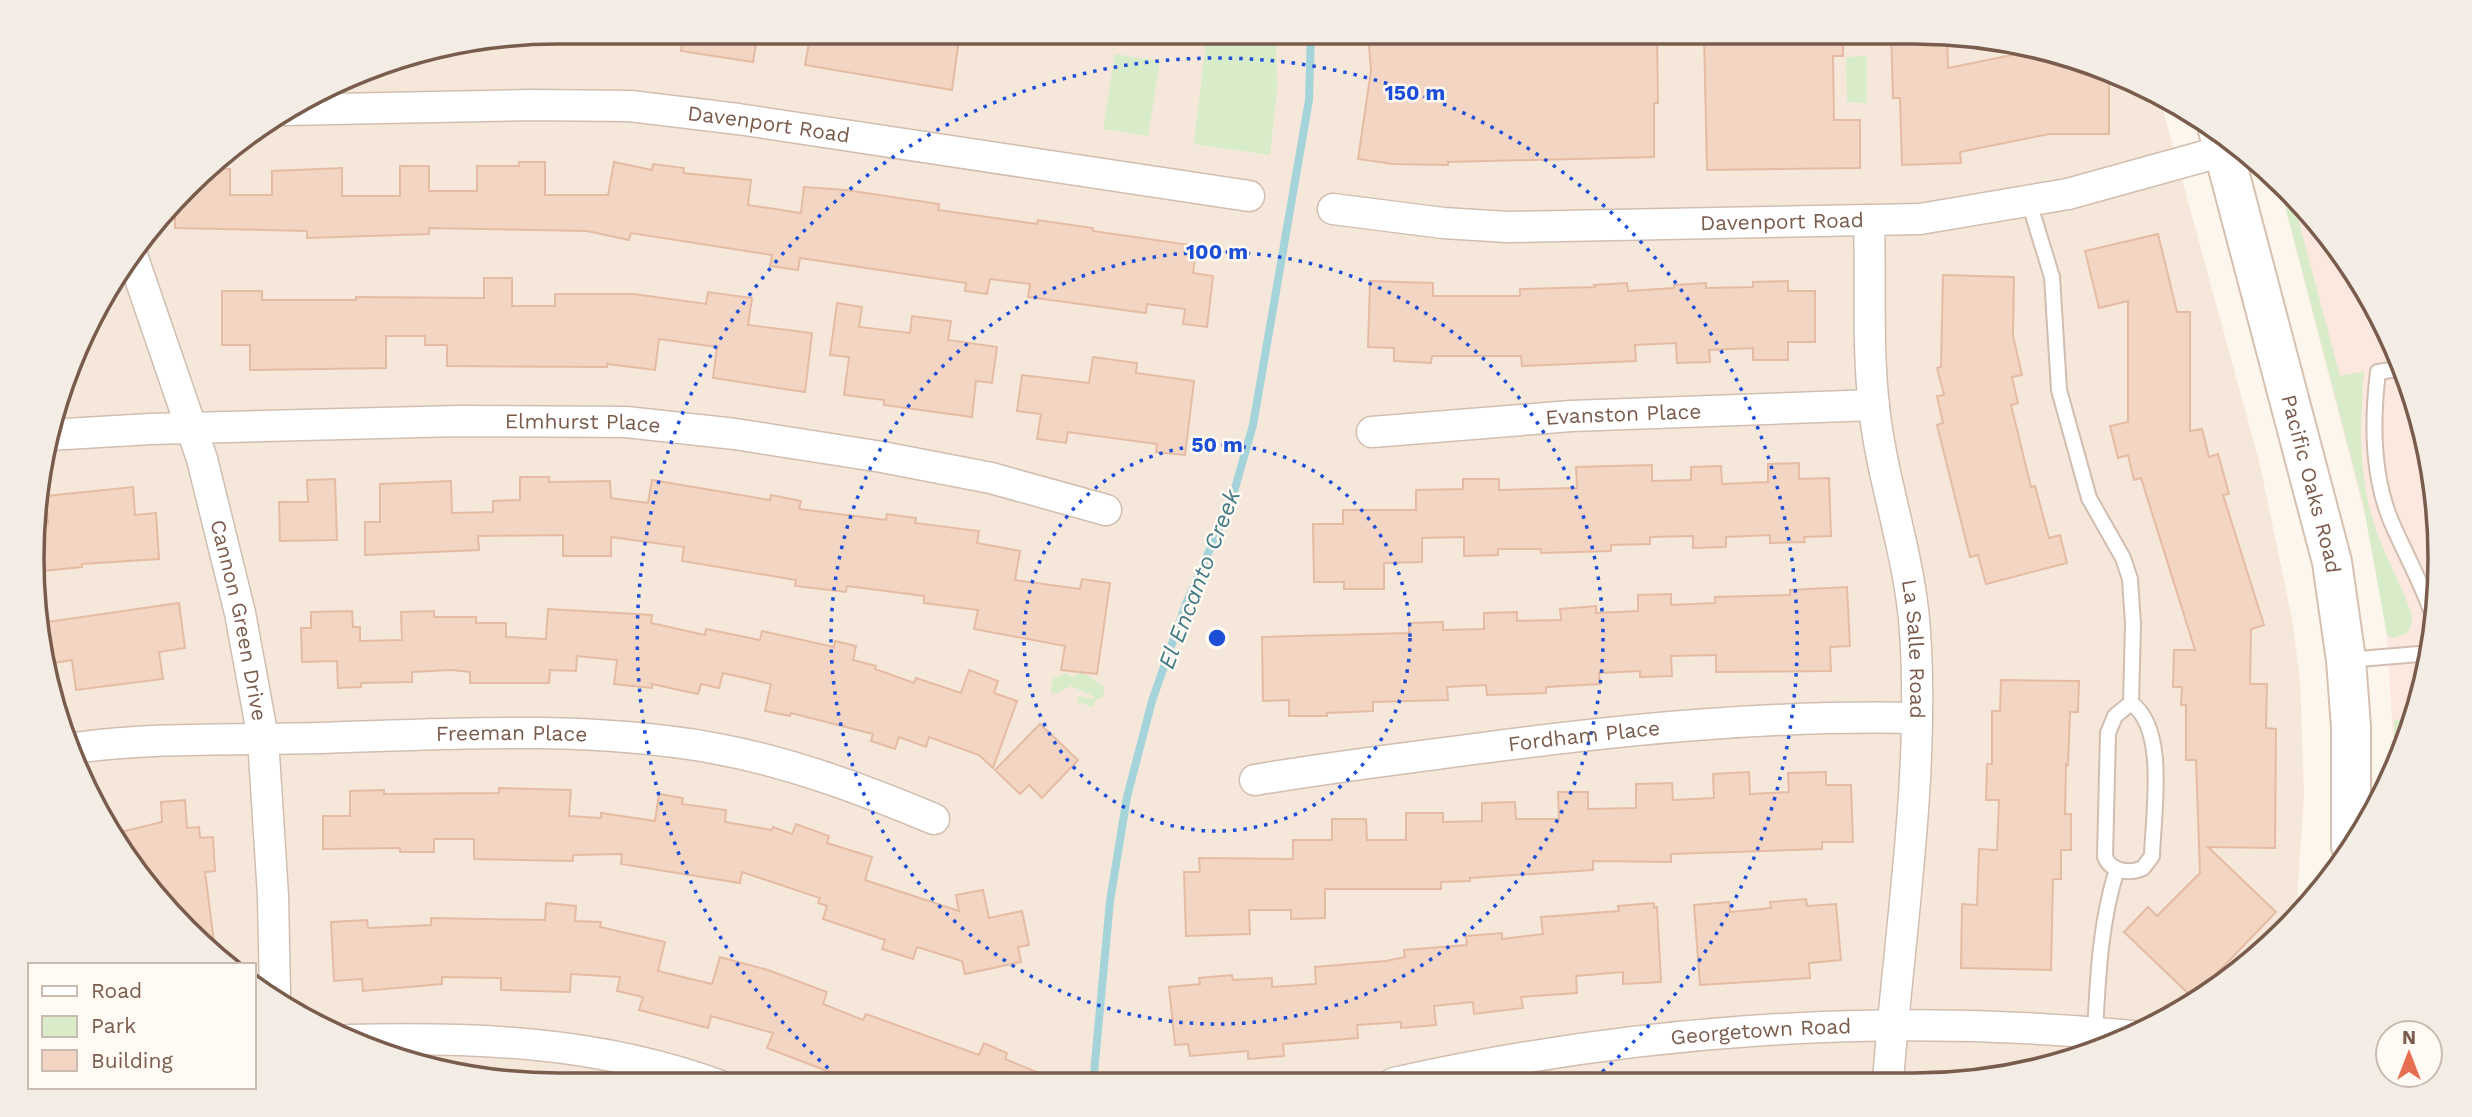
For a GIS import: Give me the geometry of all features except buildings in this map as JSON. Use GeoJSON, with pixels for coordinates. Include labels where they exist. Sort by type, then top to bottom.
{"type":"FeatureCollection","features":[{"type":"Feature","properties":{"kind":"street","name":"Davenport Road"},"geometry":{"type":"LineString","coordinates":[[308,109],[529,104],[630,106],[750,121],[1249,196]]}},
{"type":"Feature","properties":{"kind":"street","name":"Davenport Road"},"geometry":{"type":"LineString","coordinates":[[1333,209],[1443,223],[1508,227],[1920,219],[2029,202],[2220,145]]}},
{"type":"Feature","properties":{"kind":"street","name":"Pacific Oaks Road"},"geometry":{"type":"LineString","coordinates":[[2229,152],[2332,562],[2346,660],[2357,820]]}},
{"type":"Feature","properties":{"kind":"street","name":"La Salle Road"},"geometry":{"type":"LineString","coordinates":[[1869,221],[1874,405],[1908,575],[1915,629],[1917,718],[1889,1073]]}},
{"type":"Feature","properties":{"kind":"street","name":"Cannon Green Drive"},"geometry":{"type":"LineString","coordinates":[[135,267],[192,428],[240,613],[263,738],[273,896],[275,987]]}},
{"type":"Feature","properties":{"kind":"street","name":"Evanston Place"},"geometry":{"type":"LineString","coordinates":[[1372,432],[1571,416],[1874,405]]}},
{"type":"Feature","properties":{"kind":"street","name":"Elmhurst Place"},"geometry":{"type":"LineString","coordinates":[[59,435],[192,428],[528,420],[588,420],[673,426],[882,457],[975,475],[1106,510]]}},
{"type":"Feature","properties":{"kind":"street","name":"Fordham Place"},"geometry":{"type":"LineString","coordinates":[[1255,780],[1637,730],[1729,722],[1917,718]]}},
{"type":"Feature","properties":{"kind":"street","name":"Freeman Place"},"geometry":{"type":"LineString","coordinates":[[80,747],[149,741],[550,732],[666,741],[766,759],[813,773],[934,819]]}},
{"type":"Feature","properties":{"kind":"street","name":"Georgetown Road"},"geometry":{"type":"LineString","coordinates":[[1446,1073],[1535,1056],[1645,1041],[1741,1032],[1892,1026],[2111,1034]]}},
{"type":"Feature","properties":{"kind":"street"},"geometry":{"type":"LineString","coordinates":[[376,1040],[460,1038],[544,1043],[639,1061],[678,1073]]}},
{"type":"Feature","properties":{"kind":"lane"},"geometry":{"type":"LineString","coordinates":[[2029,202],[2054,291],[2059,390],[2089,498],[2123,558],[2130,579],[2133,624],[2131,703],[2115,716],[2106,746],[2105,857],[2107,862],[2117,869],[2136,871],[2143,868],[2152,856],[2153,735],[2142,711],[2131,703]]}},
{"type":"Feature","properties":{"kind":"lane"},"geometry":{"type":"LineString","coordinates":[[2392,370],[2378,372],[2375,420],[2378,467],[2390,520],[2426,602]]}},
{"type":"Feature","properties":{"kind":"lane"},"geometry":{"type":"LineString","coordinates":[[2346,660],[2419,654]]}},
{"type":"Feature","properties":{"kind":"lane"},"geometry":{"type":"LineString","coordinates":[[2095,1032],[2099,949],[2106,902],[2117,869]]}},
{"type":"Feature","properties":{"kind":"shaded area"},"geometry":{"type":"Polygon","coordinates":[[[558,44],[1914,44],[1981,48],[2047,61],[2079,71],[2163,109],[2260,465],[2292,619],[2300,679],[2304,796],[2297,902],[2253,946],[2199,986],[2141,1020],[2079,1046],[2047,1056],[1981,1069],[1914,1073],[558,1073],[491,1069],[425,1056],[393,1046],[301,1004],[256,974],[256,963],[240,963],[219,946],[171,898],[150,872],[113,816],[97,786],[71,724],[61,692],[48,626],[45,592],[48,491],[61,425],[71,393],[97,331],[131,273],[171,219],[219,171],[245,150],[301,113],[362,83],[425,61],[491,48],[558,44]]]}},
{"type":"Feature","properties":{"kind":"shaded area"},"geometry":{"type":"Polygon","coordinates":[[[2284,202],[2322,245],[2359,301],[2375,331],[2401,393],[2418,458],[2427,525],[2427,592],[2424,626],[2411,692],[2396,738],[2393,738],[2387,635],[2376,559],[2284,202]]]}},
{"type":"Feature","properties":{"kind":"green space"},"geometry":{"type":"Polygon","coordinates":[[[1206,44],[1276,44],[1277,90],[1270,155],[1194,144],[1206,44]]]}},
{"type":"Feature","properties":{"kind":"green space"},"geometry":{"type":"Polygon","coordinates":[[[1115,54],[1160,61],[1148,136],[1103,129],[1115,54]]]}},
{"type":"Feature","properties":{"kind":"green space"},"geometry":{"type":"Polygon","coordinates":[[[1867,56],[1867,103],[1847,102],[1846,57],[1867,56]]]}},
{"type":"Feature","properties":{"kind":"green space"},"geometry":{"type":"Polygon","coordinates":[[[2284,202],[2297,215],[2340,376],[2364,371],[2361,431],[2366,491],[2376,530],[2413,619],[2408,633],[2393,638],[2387,635],[2363,503],[2284,202]]]}},
{"type":"Feature","properties":{"kind":"green space"},"geometry":{"type":"Polygon","coordinates":[[[1082,672],[1104,687],[1103,698],[1095,700],[1093,707],[1077,702],[1079,696],[1094,699],[1093,696],[1071,686],[1054,694],[1050,691],[1053,678],[1066,673],[1071,677],[1082,672]]]}},
{"type":"Feature","properties":{"kind":"green space"},"geometry":{"type":"Polygon","coordinates":[[[2403,719],[2394,742],[2394,720],[2403,719]]]}},
{"type":"Feature","properties":{"kind":"waterway","name":"El Encanto Creek"},"geometry":{"type":"LineString","coordinates":[[1094,1073],[1110,901],[1127,797],[1152,701],[1187,601],[1232,499],[1253,425],[1309,100],[1311,44]]}}]}
